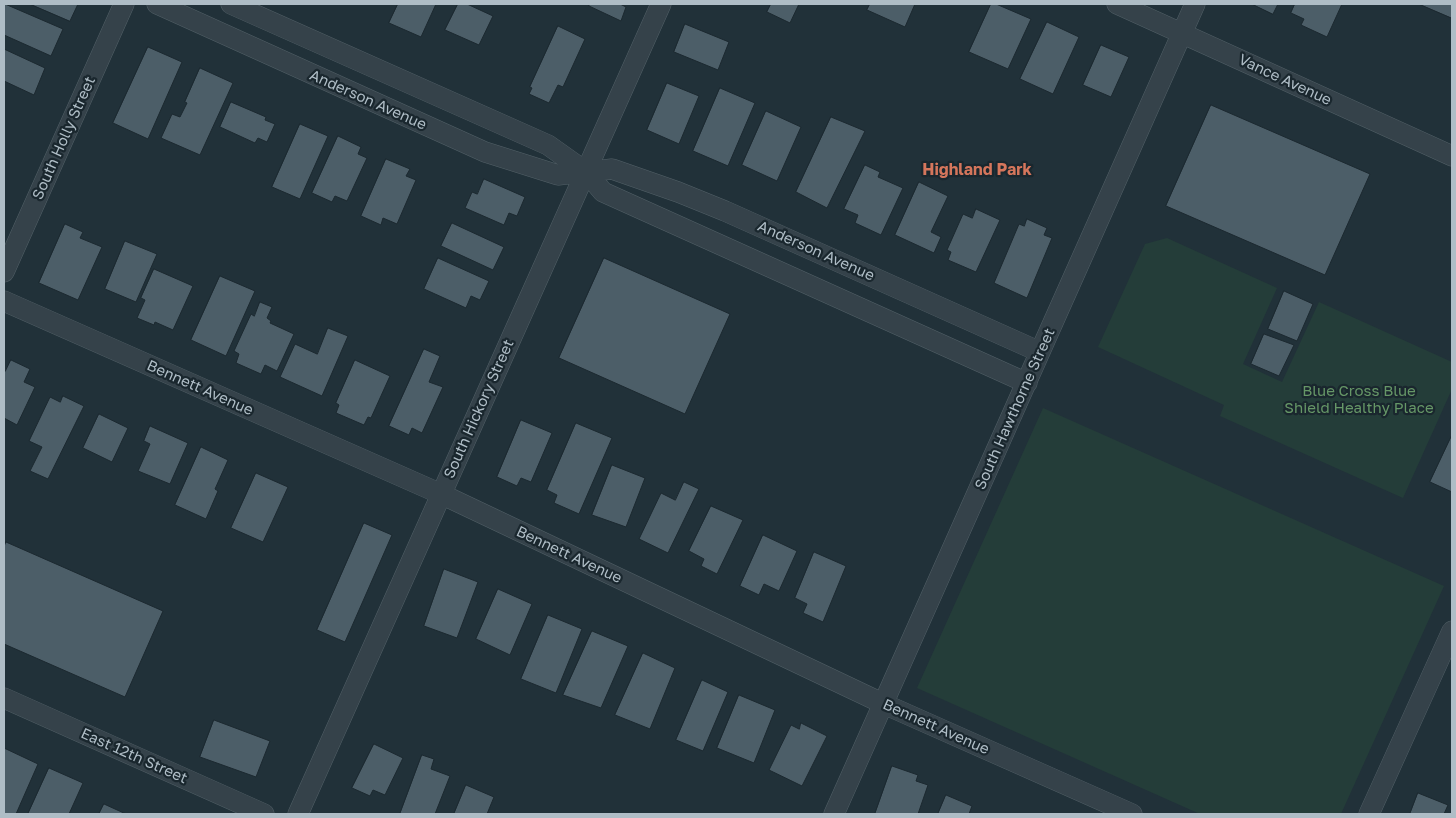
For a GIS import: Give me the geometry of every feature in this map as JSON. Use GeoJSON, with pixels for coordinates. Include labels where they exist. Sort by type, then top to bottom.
{"type":"FeatureCollection","features":[{"type":"Feature","properties":{"kind":"street","name":"South Holly Street"},"geometry":{"type":"LineString","coordinates":[[4,272],[124,4]]}},
{"type":"Feature","properties":{"kind":"street","name":"Anderson Avenue"},"geometry":{"type":"LineString","coordinates":[[157,4],[485,152],[558,175],[612,169],[678,192],[725,211],[1040,352]]}},
{"type":"Feature","properties":{"kind":"street"},"geometry":{"type":"LineString","coordinates":[[231,4],[548,145],[586,172],[604,192],[1027,383]]}},
{"type":"Feature","properties":{"kind":"street","name":"South Hickory Street"},"geometry":{"type":"LineString","coordinates":[[298,814],[661,4]]}},
{"type":"Feature","properties":{"kind":"street","name":"Vance Avenue"},"geometry":{"type":"LineString","coordinates":[[1117,4],[1452,156]]}},
{"type":"Feature","properties":{"kind":"street","name":"South Hawthorne Street"},"geometry":{"type":"LineString","coordinates":[[834,814],[1195,4]]}},
{"type":"Feature","properties":{"kind":"street","name":"Bennett Avenue"},"geometry":{"type":"LineString","coordinates":[[4,302],[442,494],[884,704],[1132,814]]}},
{"type":"Feature","properties":{"kind":"street"},"geometry":{"type":"LineString","coordinates":[[1369,814],[1452,632]]}},
{"type":"Feature","properties":{"kind":"street","name":"East 12th Street"},"geometry":{"type":"LineString","coordinates":[[4,698],[264,814]]}},
{"type":"Feature","properties":{"kind":"green space","name":"Blue Cross Blue Shield Healthy Place"},"geometry":{"type":"Polygon","coordinates":[[[1167,238],[1277,288],[1243,364],[1282,382],[1319,302],[1452,362],[1452,389],[1403,498],[1220,416],[1224,405],[1098,347],[1145,244],[1167,238]]]}},
{"type":"Feature","properties":{"kind":"green space"},"geometry":{"type":"Polygon","coordinates":[[[1043,408],[1444,586],[1341,814],[1200,814],[917,688],[1043,408]]]}},
{"type":"Feature","properties":{"kind":"building"},"geometry":{"type":"Polygon","coordinates":[[[5,4],[63,29],[51,56],[4,35],[5,4]]]}},
{"type":"Feature","properties":{"kind":"building"},"geometry":{"type":"Polygon","coordinates":[[[30,4],[78,4],[70,21],[30,4]]]}},
{"type":"Feature","properties":{"kind":"building"},"geometry":{"type":"Polygon","coordinates":[[[398,4],[436,4],[421,37],[389,23],[398,4]]]}},
{"type":"Feature","properties":{"kind":"building"},"geometry":{"type":"Polygon","coordinates":[[[458,4],[467,4],[493,16],[479,45],[445,30],[458,4]]]}},
{"type":"Feature","properties":{"kind":"building"},"geometry":{"type":"Polygon","coordinates":[[[590,4],[620,4],[626,7],[621,21],[589,6],[590,4]]]}},
{"type":"Feature","properties":{"kind":"building"},"geometry":{"type":"Polygon","coordinates":[[[771,4],[799,4],[790,23],[767,12],[771,4]]]}},
{"type":"Feature","properties":{"kind":"building"},"geometry":{"type":"Polygon","coordinates":[[[870,4],[915,4],[905,27],[867,10],[870,4]]]}},
{"type":"Feature","properties":{"kind":"building"},"geometry":{"type":"Polygon","coordinates":[[[991,4],[996,4],[1031,19],[1008,69],[969,52],[991,4]]]}},
{"type":"Feature","properties":{"kind":"building"},"geometry":{"type":"Polygon","coordinates":[[[1252,4],[1278,4],[1273,14],[1252,4]]]}},
{"type":"Feature","properties":{"kind":"building"},"geometry":{"type":"Polygon","coordinates":[[[1295,4],[1342,4],[1327,37],[1301,25],[1304,19],[1291,13],[1295,4]]]}},
{"type":"Feature","properties":{"kind":"building"},"geometry":{"type":"Polygon","coordinates":[[[1419,4],[1452,4],[1452,18],[1419,4]]]}},
{"type":"Feature","properties":{"kind":"building"},"geometry":{"type":"Polygon","coordinates":[[[1047,22],[1079,37],[1053,94],[1020,79],[1047,22]]]}},
{"type":"Feature","properties":{"kind":"building"},"geometry":{"type":"Polygon","coordinates":[[[685,24],[729,42],[718,70],[674,52],[685,24]]]}},
{"type":"Feature","properties":{"kind":"building"},"geometry":{"type":"Polygon","coordinates":[[[558,26],[585,39],[563,87],[558,85],[549,103],[529,94],[532,88],[530,87],[558,26]]]}},
{"type":"Feature","properties":{"kind":"building"},"geometry":{"type":"Polygon","coordinates":[[[1101,45],[1129,57],[1111,97],[1083,85],[1101,45]]]}},
{"type":"Feature","properties":{"kind":"building"},"geometry":{"type":"Polygon","coordinates":[[[148,47],[182,62],[148,139],[113,123],[148,47]]]}},
{"type":"Feature","properties":{"kind":"building"},"geometry":{"type":"Polygon","coordinates":[[[4,49],[45,68],[34,95],[4,81],[4,49]]]}},
{"type":"Feature","properties":{"kind":"building"},"geometry":{"type":"Polygon","coordinates":[[[200,68],[233,83],[200,155],[161,138],[172,114],[180,117],[200,68]]]}},
{"type":"Feature","properties":{"kind":"building"},"geometry":{"type":"Polygon","coordinates":[[[667,83],[699,96],[679,144],[647,130],[667,83]]]}},
{"type":"Feature","properties":{"kind":"building"},"geometry":{"type":"Polygon","coordinates":[[[720,88],[755,103],[728,166],[693,151],[720,88]]]}},
{"type":"Feature","properties":{"kind":"building"},"geometry":{"type":"Polygon","coordinates":[[[231,102],[266,117],[265,120],[275,124],[267,142],[258,138],[255,143],[220,127],[231,102]]]}},
{"type":"Feature","properties":{"kind":"building"},"geometry":{"type":"Polygon","coordinates":[[[1211,105],[1370,174],[1325,275],[1166,206],[1211,105]]]}},
{"type":"Feature","properties":{"kind":"building"},"geometry":{"type":"Polygon","coordinates":[[[766,111],[801,127],[777,181],[742,165],[766,111]]]}},
{"type":"Feature","properties":{"kind":"building"},"geometry":{"type":"Polygon","coordinates":[[[831,117],[865,131],[827,208],[796,192],[831,117]]]}},
{"type":"Feature","properties":{"kind":"building"},"geometry":{"type":"Polygon","coordinates":[[[300,124],[328,136],[300,199],[272,187],[300,124]]]}},
{"type":"Feature","properties":{"kind":"building"},"geometry":{"type":"Polygon","coordinates":[[[338,136],[361,147],[358,154],[367,158],[347,201],[335,196],[332,202],[312,193],[338,136]]]}},
{"type":"Feature","properties":{"kind":"building"},"geometry":{"type":"Polygon","coordinates":[[[386,159],[410,169],[406,176],[416,180],[397,224],[383,218],[381,225],[361,216],[386,159]]]}},
{"type":"Feature","properties":{"kind":"building"},"geometry":{"type":"Polygon","coordinates":[[[865,165],[880,172],[878,177],[903,188],[881,235],[855,223],[858,215],[844,209],[865,165]]]}},
{"type":"Feature","properties":{"kind":"building"},"geometry":{"type":"Polygon","coordinates":[[[484,179],[525,197],[517,216],[509,213],[504,225],[465,208],[472,192],[477,194],[484,179]]]}},
{"type":"Feature","properties":{"kind":"building"},"geometry":{"type":"Polygon","coordinates":[[[919,182],[948,196],[931,232],[941,237],[934,253],[895,235],[919,182]]]}},
{"type":"Feature","properties":{"kind":"building"},"geometry":{"type":"Polygon","coordinates":[[[976,209],[1000,220],[976,272],[948,260],[951,252],[947,250],[963,214],[972,218],[976,209]]]}},
{"type":"Feature","properties":{"kind":"building"},"geometry":{"type":"Polygon","coordinates":[[[1027,219],[1047,228],[1044,235],[1052,238],[1027,298],[994,283],[1019,224],[1024,226],[1027,219]]]}},
{"type":"Feature","properties":{"kind":"building"},"geometry":{"type":"Polygon","coordinates":[[[452,223],[504,247],[493,270],[441,246],[452,223]]]}},
{"type":"Feature","properties":{"kind":"building"},"geometry":{"type":"Polygon","coordinates":[[[65,224],[83,232],[80,238],[102,247],[78,300],[39,283],[65,224]]]}},
{"type":"Feature","properties":{"kind":"building"},"geometry":{"type":"Polygon","coordinates":[[[125,241],[157,254],[136,302],[105,289],[125,241]]]}},
{"type":"Feature","properties":{"kind":"building"},"geometry":{"type":"Polygon","coordinates":[[[438,258],[489,281],[480,300],[471,296],[466,308],[424,289],[438,258]]]}},
{"type":"Feature","properties":{"kind":"building"},"geometry":{"type":"Polygon","coordinates":[[[604,258],[730,314],[685,414],[559,358],[604,258]]]}},
{"type":"Feature","properties":{"kind":"building"},"geometry":{"type":"Polygon","coordinates":[[[154,269],[193,286],[173,330],[155,322],[154,325],[137,318],[145,300],[141,298],[154,269]]]}},
{"type":"Feature","properties":{"kind":"building"},"geometry":{"type":"Polygon","coordinates":[[[220,276],[255,291],[226,356],[191,340],[220,276]]]}},
{"type":"Feature","properties":{"kind":"building"},"geometry":{"type":"Polygon","coordinates":[[[1284,291],[1313,304],[1297,341],[1268,329],[1284,291]]]}},
{"type":"Feature","properties":{"kind":"building"},"geometry":{"type":"Polygon","coordinates":[[[260,302],[272,307],[267,318],[271,321],[270,323],[294,334],[277,371],[265,365],[261,374],[236,363],[239,354],[234,351],[251,314],[254,316],[260,302]]]}},
{"type":"Feature","properties":{"kind":"building"},"geometry":{"type":"Polygon","coordinates":[[[328,328],[348,336],[322,396],[280,377],[295,344],[317,354],[328,328]]]}},
{"type":"Feature","properties":{"kind":"building"},"geometry":{"type":"Polygon","coordinates":[[[1264,334],[1294,345],[1279,376],[1251,364],[1264,334]]]}},
{"type":"Feature","properties":{"kind":"building"},"geometry":{"type":"Polygon","coordinates":[[[424,349],[440,356],[429,382],[443,387],[422,433],[412,428],[409,435],[389,426],[424,349]]]}},
{"type":"Feature","properties":{"kind":"building"},"geometry":{"type":"Polygon","coordinates":[[[11,360],[30,369],[24,382],[35,387],[17,425],[4,418],[4,370],[11,360]]]}},
{"type":"Feature","properties":{"kind":"building"},"geometry":{"type":"Polygon","coordinates":[[[355,360],[390,376],[371,418],[368,417],[364,425],[336,413],[339,405],[336,403],[355,360]]]}},
{"type":"Feature","properties":{"kind":"building"},"geometry":{"type":"Polygon","coordinates":[[[63,396],[84,406],[48,479],[30,471],[42,447],[29,441],[50,397],[60,402],[63,396]]]}},
{"type":"Feature","properties":{"kind":"building"},"geometry":{"type":"Polygon","coordinates":[[[99,414],[128,428],[112,462],[83,448],[99,414]]]}},
{"type":"Feature","properties":{"kind":"building"},"geometry":{"type":"Polygon","coordinates":[[[521,420],[552,433],[531,482],[521,478],[517,486],[497,477],[521,420]]]}},
{"type":"Feature","properties":{"kind":"building"},"geometry":{"type":"Polygon","coordinates":[[[576,423],[612,438],[579,514],[554,503],[557,495],[547,490],[576,423]]]}},
{"type":"Feature","properties":{"kind":"building"},"geometry":{"type":"Polygon","coordinates":[[[150,426],[188,443],[170,484],[138,471],[150,444],[144,441],[150,426]]]}},
{"type":"Feature","properties":{"kind":"building"},"geometry":{"type":"Polygon","coordinates":[[[1452,435],[1452,492],[1430,482],[1452,435]]]}},
{"type":"Feature","properties":{"kind":"building"},"geometry":{"type":"Polygon","coordinates":[[[201,447],[228,460],[215,489],[218,491],[206,519],[175,505],[201,447]]]}},
{"type":"Feature","properties":{"kind":"building"},"geometry":{"type":"Polygon","coordinates":[[[612,465],[645,478],[626,527],[592,515],[612,465]]]}},
{"type":"Feature","properties":{"kind":"building"},"geometry":{"type":"Polygon","coordinates":[[[256,473],[288,487],[263,542],[231,528],[256,473]]]}},
{"type":"Feature","properties":{"kind":"building"},"geometry":{"type":"Polygon","coordinates":[[[684,482],[699,489],[668,553],[639,539],[661,493],[675,500],[684,482]]]}},
{"type":"Feature","properties":{"kind":"building"},"geometry":{"type":"Polygon","coordinates":[[[711,506],[743,520],[717,574],[701,566],[704,559],[689,551],[711,506]]]}},
{"type":"Feature","properties":{"kind":"building"},"geometry":{"type":"Polygon","coordinates":[[[364,523],[392,535],[345,642],[317,630],[364,523]]]}},
{"type":"Feature","properties":{"kind":"building"},"geometry":{"type":"Polygon","coordinates":[[[763,535],[797,551],[779,591],[764,584],[759,595],[740,586],[763,535]]]}},
{"type":"Feature","properties":{"kind":"building"},"geometry":{"type":"Polygon","coordinates":[[[6,542],[163,611],[125,697],[4,644],[4,547],[6,542]]]}},
{"type":"Feature","properties":{"kind":"building"},"geometry":{"type":"Polygon","coordinates":[[[814,552],[846,566],[823,622],[803,613],[807,604],[795,598],[814,552]]]}},
{"type":"Feature","properties":{"kind":"building"},"geometry":{"type":"Polygon","coordinates":[[[444,569],[478,582],[457,638],[424,626],[444,569]]]}},
{"type":"Feature","properties":{"kind":"building"},"geometry":{"type":"Polygon","coordinates":[[[498,589],[532,604],[510,655],[476,639],[498,589]]]}},
{"type":"Feature","properties":{"kind":"building"},"geometry":{"type":"Polygon","coordinates":[[[548,615],[582,629],[556,693],[521,679],[548,615]]]}},
{"type":"Feature","properties":{"kind":"building"},"geometry":{"type":"Polygon","coordinates":[[[592,631],[628,646],[601,708],[563,695],[592,631]]]}},
{"type":"Feature","properties":{"kind":"building"},"geometry":{"type":"Polygon","coordinates":[[[643,653],[675,668],[650,729],[615,715],[643,653]]]}},
{"type":"Feature","properties":{"kind":"building"},"geometry":{"type":"Polygon","coordinates":[[[702,680],[728,692],[703,751],[676,740],[702,680]]]}},
{"type":"Feature","properties":{"kind":"building"},"geometry":{"type":"Polygon","coordinates":[[[739,695],[775,710],[754,763],[717,748],[739,695]]]}},
{"type":"Feature","properties":{"kind":"building"},"geometry":{"type":"Polygon","coordinates":[[[214,720],[270,741],[256,777],[200,757],[214,720]]]}},
{"type":"Feature","properties":{"kind":"building"},"geometry":{"type":"Polygon","coordinates":[[[801,723],[827,736],[802,786],[769,770],[791,725],[799,729],[801,723]]]}},
{"type":"Feature","properties":{"kind":"building"},"geometry":{"type":"Polygon","coordinates":[[[374,744],[403,758],[385,795],[373,790],[370,796],[352,788],[374,744]]]}},
{"type":"Feature","properties":{"kind":"building"},"geometry":{"type":"Polygon","coordinates":[[[4,748],[38,764],[16,814],[4,814],[4,748]]]}},
{"type":"Feature","properties":{"kind":"building"},"geometry":{"type":"Polygon","coordinates":[[[422,755],[434,759],[431,769],[450,776],[435,814],[400,814],[422,755]]]}},
{"type":"Feature","properties":{"kind":"building"},"geometry":{"type":"Polygon","coordinates":[[[892,766],[918,775],[916,781],[928,785],[918,814],[875,814],[892,766]]]}},
{"type":"Feature","properties":{"kind":"building"},"geometry":{"type":"Polygon","coordinates":[[[49,768],[83,783],[69,814],[28,814],[49,768]]]}},
{"type":"Feature","properties":{"kind":"building"},"geometry":{"type":"Polygon","coordinates":[[[466,785],[494,797],[487,814],[454,814],[466,785]]]}},
{"type":"Feature","properties":{"kind":"building"},"geometry":{"type":"Polygon","coordinates":[[[1418,793],[1448,805],[1444,814],[1410,814],[1418,793]]]}},
{"type":"Feature","properties":{"kind":"building"},"geometry":{"type":"Polygon","coordinates":[[[946,795],[972,806],[969,814],[938,814],[946,795]]]}},
{"type":"Feature","properties":{"kind":"building"},"geometry":{"type":"Polygon","coordinates":[[[104,804],[126,814],[99,814],[104,804]]]}},
{"type":"Feature","properties":{"kind":"district","name":"Highland Park"},"geometry":{"type":"Point","coordinates":[977,170]}}]}
